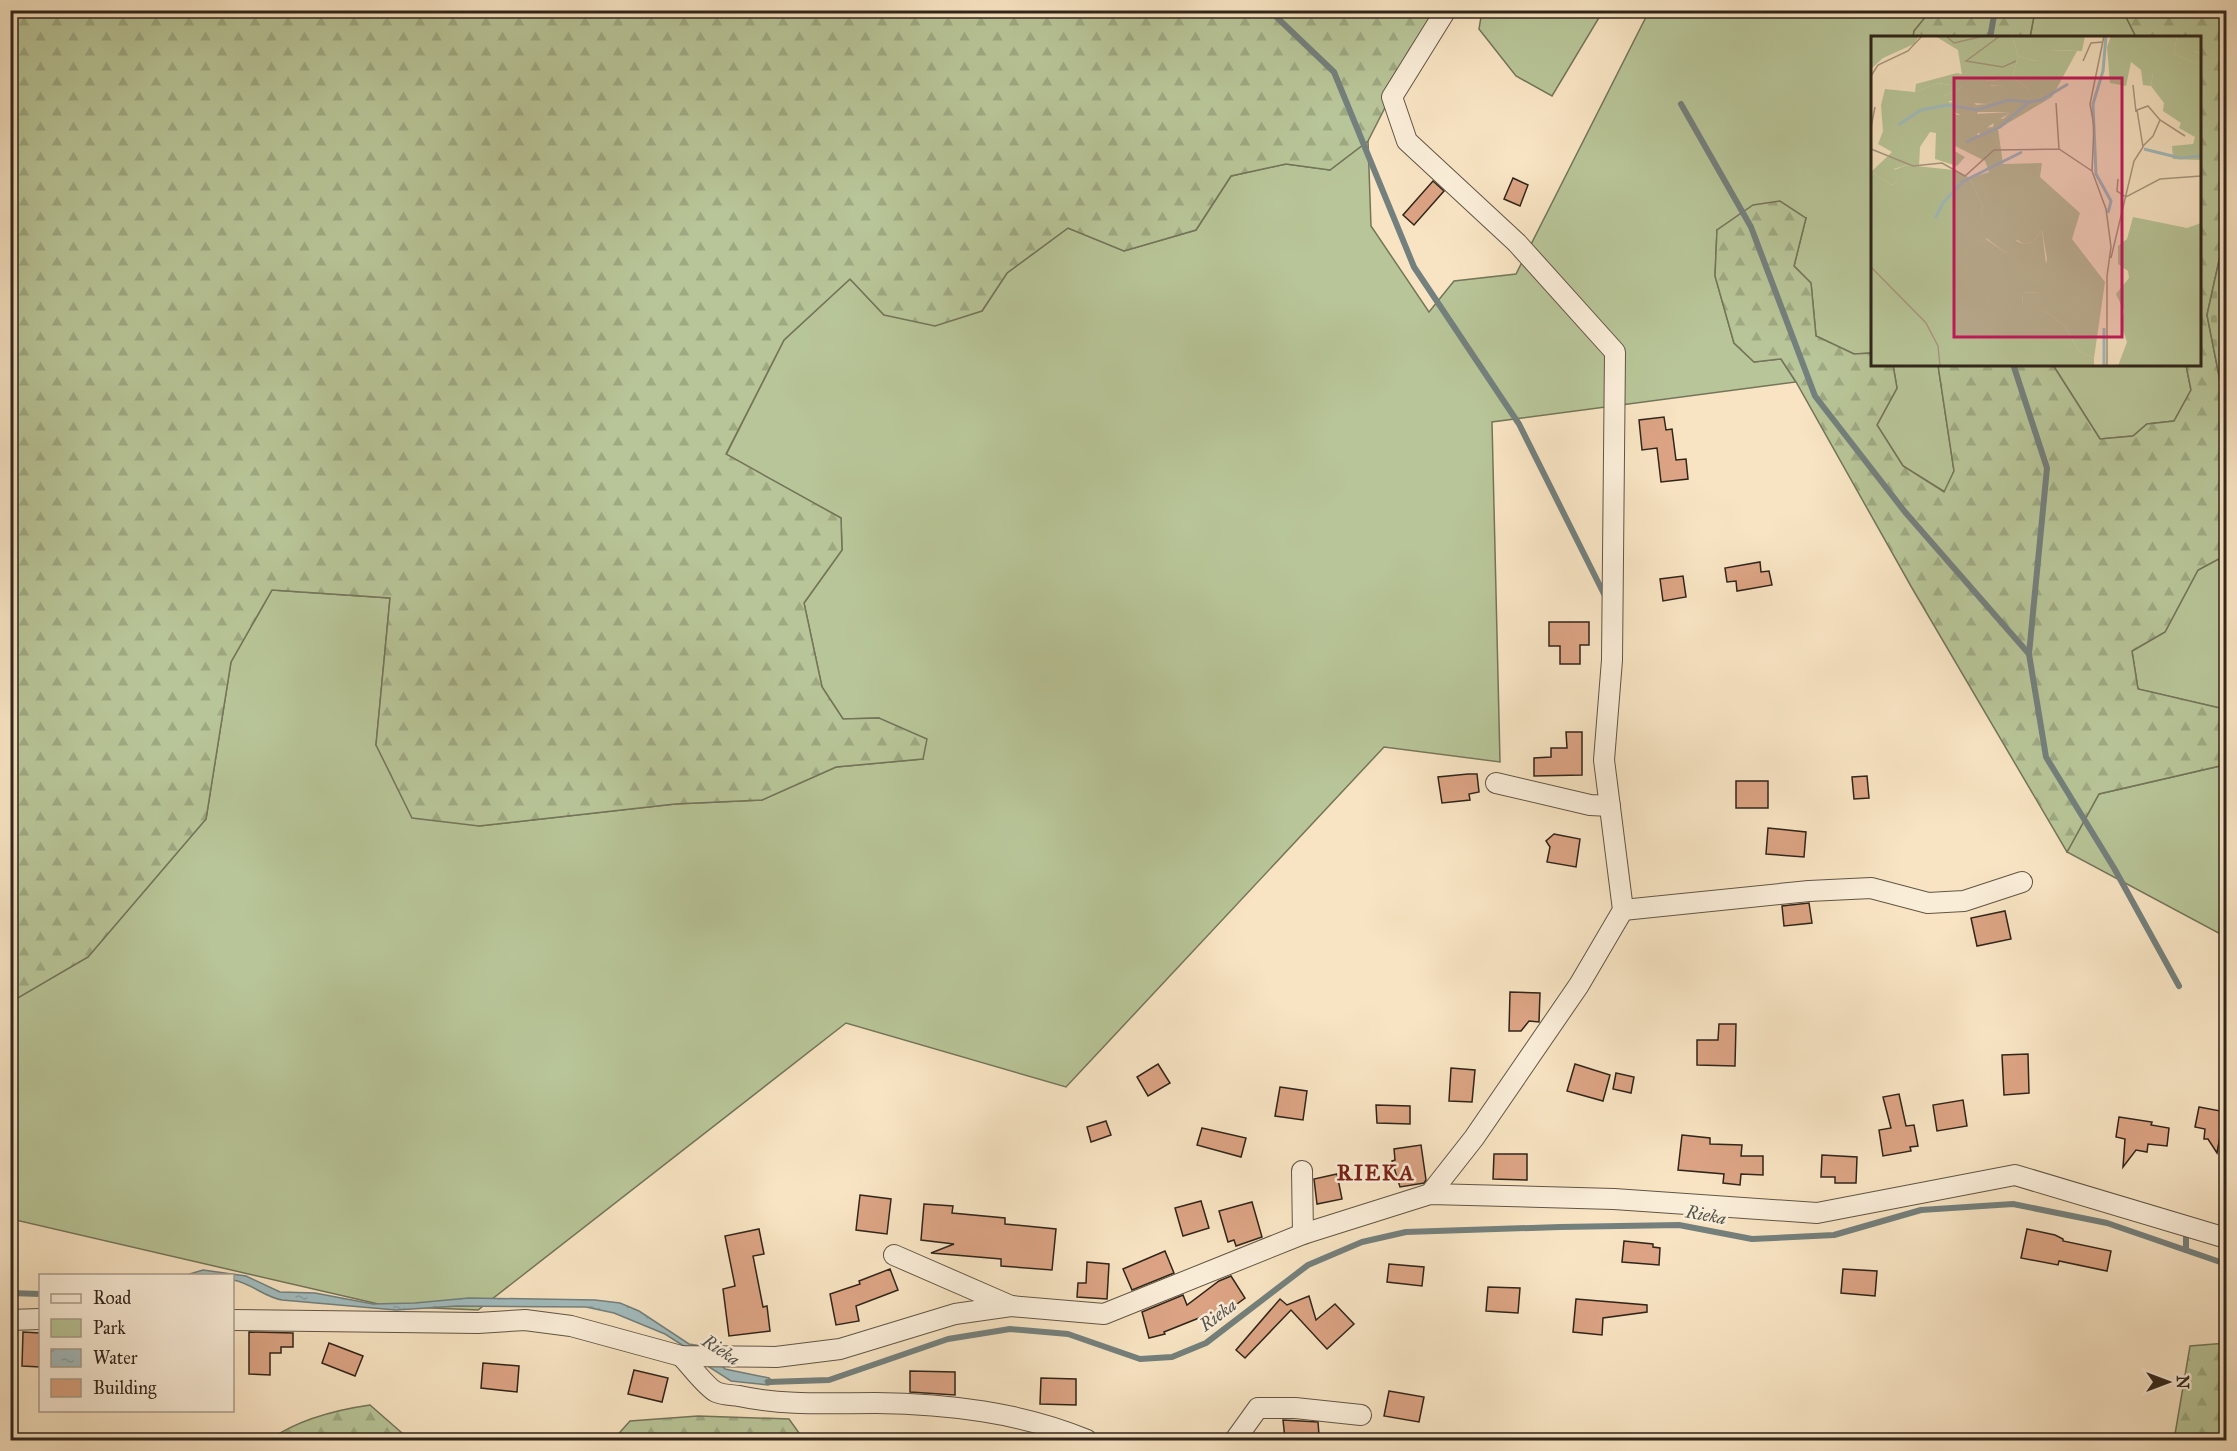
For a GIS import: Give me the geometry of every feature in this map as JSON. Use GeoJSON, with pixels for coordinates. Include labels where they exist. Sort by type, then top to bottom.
{"type":"FeatureCollection","features":[{"type":"Feature","properties":{"kind":"street"},"geometry":{"type":"LineString","coordinates":[[1430,1194],[1474,1138],[1579,986],[1623,910],[1604,760],[1612,660],[1615,352],[1517,243],[1407,141],[1392,97],[1446,10]]}},
{"type":"Feature","properties":{"kind":"street"},"geometry":{"type":"LineString","coordinates":[[1496,783],[1590,805],[1610,806]]}},
{"type":"Feature","properties":{"kind":"street"},"geometry":{"type":"LineString","coordinates":[[1623,910],[1809,891],[1871,888],[1928,903],[1964,901],[2022,882]]}},
{"type":"Feature","properties":{"kind":"street"},"geometry":{"type":"LineString","coordinates":[[1302,1171],[1303,1234]]}},
{"type":"Feature","properties":{"kind":"street"},"geometry":{"type":"LineString","coordinates":[[234,1320],[478,1323],[525,1320],[572,1326],[683,1356],[776,1357],[840,1349],[955,1314],[1011,1306],[1104,1314],[1303,1234],[1430,1194],[1614,1199],[1817,1213],[2014,1175],[2226,1238]]}},
{"type":"Feature","properties":{"kind":"street"},"geometry":{"type":"LineString","coordinates":[[894,1255],[1011,1306]]}},
{"type":"Feature","properties":{"kind":"street"},"geometry":{"type":"LineString","coordinates":[[10,1320],[39,1319]]}},
{"type":"Feature","properties":{"kind":"street"},"geometry":{"type":"LineString","coordinates":[[683,1356],[716,1391],[761,1401],[806,1405],[877,1403],[990,1412],[1031,1421],[1087,1440]]}},
{"type":"Feature","properties":{"kind":"street"},"geometry":{"type":"LineString","coordinates":[[1235,1440],[1258,1408],[1295,1408],[1361,1415]]}},
{"type":"Feature","properties":{"kind":"green space"},"geometry":{"type":"Polygon","coordinates":[[[1482,10],[1603,11],[1552,96],[1516,76],[1479,29],[1482,10]]]}},
{"type":"Feature","properties":{"kind":"green space"},"geometry":{"type":"Polygon","coordinates":[[[1931,10],[2035,10],[2030,36],[1913,36],[1914,31],[1931,10]]]}},
{"type":"Feature","properties":{"kind":"green space"},"geometry":{"type":"Polygon","coordinates":[[[2035,10],[2123,11],[2136,36],[2030,36],[2035,10]]]}},
{"type":"Feature","properties":{"kind":"green space"},"geometry":{"type":"Polygon","coordinates":[[[10,11],[1434,11],[1368,141],[1330,170],[1286,164],[1231,176],[1196,230],[1124,251],[1068,228],[1007,273],[982,311],[935,326],[884,315],[850,279],[784,340],[726,454],[841,518],[842,550],[804,603],[822,687],[843,719],[879,718],[927,739],[923,759],[836,767],[762,800],[675,804],[479,826],[412,818],[376,745],[390,598],[272,590],[231,662],[206,819],[88,957],[11,1002],[10,11]]]}},
{"type":"Feature","properties":{"kind":"green space"},"geometry":{"type":"Polygon","coordinates":[[[1645,11],[1931,11],[1914,31],[1913,36],[1871,36],[1871,353],[1854,354],[1816,336],[1811,283],[1794,266],[1806,218],[1717,230],[1715,276],[1734,343],[1754,362],[1781,359],[1796,382],[1492,422],[1500,762],[1384,747],[1066,1087],[846,1023],[478,1310],[387,1306],[11,1219],[10,1002],[88,957],[206,819],[231,662],[272,590],[390,598],[376,745],[479,826],[675,804],[762,800],[836,767],[923,759],[879,718],[843,719],[822,687],[804,603],[842,550],[841,518],[726,455],[784,340],[850,279],[884,315],[982,311],[1007,273],[1068,228],[1124,251],[1196,230],[1231,176],[1286,164],[1330,170],[1368,141],[1371,226],[1429,312],[1454,281],[1516,274],[1648,13],[1645,11]]]}},
{"type":"Feature","properties":{"kind":"green space"},"geometry":{"type":"Polygon","coordinates":[[[2123,11],[2226,11],[2226,229],[2207,315],[2226,411],[2226,555],[2198,570],[2165,632],[2132,651],[2138,689],[2224,709],[2227,730],[2226,759],[2224,765],[2099,794],[2067,852],[1781,359],[1754,362],[1734,343],[1715,276],[1717,230],[1753,205],[1780,201],[1806,218],[1794,266],[1811,283],[1816,336],[1854,354],[1871,353],[1871,366],[1893,366],[1897,388],[1877,425],[1903,466],[1944,492],[1954,471],[1938,366],[2054,366],[2100,439],[2133,436],[2147,424],[2174,421],[2191,390],[2186,366],[2201,366],[2201,36],[2136,36],[2123,11]]]}},
{"type":"Feature","properties":{"kind":"green space"},"geometry":{"type":"Polygon","coordinates":[[[2226,229],[2226,411],[2207,315],[2226,229]]]}},
{"type":"Feature","properties":{"kind":"green space"},"geometry":{"type":"Polygon","coordinates":[[[1893,366],[1938,366],[1954,471],[1945,492],[1903,466],[1877,425],[1897,388],[1893,366]]]}},
{"type":"Feature","properties":{"kind":"green space"},"geometry":{"type":"Polygon","coordinates":[[[2054,366],[2186,366],[2191,390],[2174,421],[2147,424],[2133,436],[2100,439],[2054,366]]]}},
{"type":"Feature","properties":{"kind":"green space"},"geometry":{"type":"Polygon","coordinates":[[[2226,555],[2226,718],[2224,709],[2138,689],[2132,651],[2165,632],[2198,570],[2226,555]]]}},
{"type":"Feature","properties":{"kind":"green space"},"geometry":{"type":"Polygon","coordinates":[[[2226,758],[2226,937],[2067,852],[2099,794],[2224,765],[2226,758]]]}},
{"type":"Feature","properties":{"kind":"green space"},"geometry":{"type":"Polygon","coordinates":[[[2226,1343],[2226,1440],[2174,1440],[2190,1346],[2226,1343]]]}},
{"type":"Feature","properties":{"kind":"green space"},"geometry":{"type":"Polygon","coordinates":[[[370,1405],[410,1440],[269,1440],[293,1426],[318,1416],[370,1405]]]}},
{"type":"Feature","properties":{"kind":"green space"},"geometry":{"type":"Polygon","coordinates":[[[698,1416],[789,1419],[804,1440],[613,1440],[630,1421],[698,1416]]]}},
{"type":"Feature","properties":{"kind":"water","name":"Rieka"},"geometry":{"type":"Polygon","coordinates":[[[203,1270],[232,1274],[190,1274],[203,1270]]]}},
{"type":"Feature","properties":{"kind":"water","name":"Rieka"},"geometry":{"type":"Polygon","coordinates":[[[234,1274],[246,1276],[280,1292],[315,1293],[373,1304],[469,1298],[595,1300],[620,1303],[639,1311],[689,1344],[707,1347],[725,1369],[769,1378],[774,1383],[768,1385],[731,1381],[709,1367],[698,1355],[665,1334],[614,1313],[586,1307],[457,1306],[396,1310],[282,1300],[234,1280],[234,1274]]]}},
{"type":"Feature","properties":{"kind":"building"},"geometry":{"type":"Polygon","coordinates":[[[1513,178],[1528,185],[1520,206],[1504,199],[1513,178]]]}},
{"type":"Feature","properties":{"kind":"building"},"geometry":{"type":"Polygon","coordinates":[[[1433,181],[1444,191],[1414,225],[1403,215],[1433,181]]]}},
{"type":"Feature","properties":{"kind":"building"},"geometry":{"type":"Polygon","coordinates":[[[1664,417],[1666,430],[1672,429],[1676,460],[1686,459],[1688,479],[1661,482],[1657,448],[1642,450],[1639,420],[1664,417]]]}},
{"type":"Feature","properties":{"kind":"building"},"geometry":{"type":"Polygon","coordinates":[[[1760,562],[1761,572],[1769,571],[1772,585],[1737,591],[1736,581],[1727,582],[1725,568],[1760,562]]]}},
{"type":"Feature","properties":{"kind":"building"},"geometry":{"type":"Polygon","coordinates":[[[1683,576],[1686,597],[1663,601],[1660,579],[1683,576]]]}},
{"type":"Feature","properties":{"kind":"building"},"geometry":{"type":"Polygon","coordinates":[[[1549,622],[1589,622],[1589,645],[1580,645],[1580,664],[1560,664],[1560,646],[1549,646],[1549,622]]]}},
{"type":"Feature","properties":{"kind":"building"},"geometry":{"type":"Polygon","coordinates":[[[1566,732],[1582,732],[1582,775],[1534,776],[1534,758],[1551,757],[1551,748],[1567,748],[1566,732]]]}},
{"type":"Feature","properties":{"kind":"building"},"geometry":{"type":"Polygon","coordinates":[[[1477,774],[1479,792],[1469,794],[1470,800],[1442,803],[1438,777],[1477,774]]]}},
{"type":"Feature","properties":{"kind":"building"},"geometry":{"type":"Polygon","coordinates":[[[1867,776],[1869,798],[1854,799],[1852,777],[1867,776]]]}},
{"type":"Feature","properties":{"kind":"building"},"geometry":{"type":"Polygon","coordinates":[[[1736,781],[1768,781],[1768,808],[1736,808],[1736,781]]]}},
{"type":"Feature","properties":{"kind":"building"},"geometry":{"type":"Polygon","coordinates":[[[1768,828],[1806,832],[1804,857],[1766,854],[1768,828]]]}},
{"type":"Feature","properties":{"kind":"building"},"geometry":{"type":"Polygon","coordinates":[[[1554,834],[1580,839],[1576,867],[1547,862],[1550,847],[1546,841],[1554,834]]]}},
{"type":"Feature","properties":{"kind":"building"},"geometry":{"type":"Polygon","coordinates":[[[1809,903],[1812,923],[1784,926],[1782,906],[1809,903]]]}},
{"type":"Feature","properties":{"kind":"building"},"geometry":{"type":"Polygon","coordinates":[[[2005,911],[2011,939],[1977,946],[1971,918],[2005,911]]]}},
{"type":"Feature","properties":{"kind":"building"},"geometry":{"type":"Polygon","coordinates":[[[1510,992],[1540,993],[1539,1022],[1529,1021],[1521,1031],[1509,1031],[1510,992]]]}},
{"type":"Feature","properties":{"kind":"building"},"geometry":{"type":"Polygon","coordinates":[[[1719,1024],[1736,1024],[1735,1066],[1697,1065],[1697,1040],[1718,1040],[1719,1024]]]}},
{"type":"Feature","properties":{"kind":"building"},"geometry":{"type":"Polygon","coordinates":[[[2028,1054],[2029,1093],[2004,1095],[2002,1055],[2028,1054]]]}},
{"type":"Feature","properties":{"kind":"building"},"geometry":{"type":"Polygon","coordinates":[[[1158,1064],[1170,1083],[1148,1096],[1137,1077],[1158,1064]]]}},
{"type":"Feature","properties":{"kind":"building"},"geometry":{"type":"Polygon","coordinates":[[[1575,1064],[1610,1075],[1603,1101],[1567,1091],[1575,1064]]]}},
{"type":"Feature","properties":{"kind":"building"},"geometry":{"type":"Polygon","coordinates":[[[1451,1068],[1475,1070],[1472,1102],[1449,1101],[1451,1068]]]}},
{"type":"Feature","properties":{"kind":"building"},"geometry":{"type":"Polygon","coordinates":[[[1616,1073],[1634,1077],[1631,1093],[1613,1089],[1616,1073]]]}},
{"type":"Feature","properties":{"kind":"building"},"geometry":{"type":"Polygon","coordinates":[[[1280,1087],[1307,1091],[1303,1120],[1275,1116],[1280,1087]]]}},
{"type":"Feature","properties":{"kind":"building"},"geometry":{"type":"Polygon","coordinates":[[[1899,1094],[1906,1126],[1914,1125],[1918,1146],[1910,1147],[1911,1151],[1883,1156],[1879,1130],[1891,1128],[1883,1097],[1899,1094]]]}},
{"type":"Feature","properties":{"kind":"building"},"geometry":{"type":"Polygon","coordinates":[[[1963,1100],[1967,1126],[1937,1131],[1933,1105],[1963,1100]]]}},
{"type":"Feature","properties":{"kind":"building"},"geometry":{"type":"Polygon","coordinates":[[[1376,1105],[1410,1106],[1410,1124],[1377,1123],[1376,1105]]]}},
{"type":"Feature","properties":{"kind":"building"},"geometry":{"type":"Polygon","coordinates":[[[2199,1107],[2226,1112],[2226,1132],[2221,1131],[2217,1153],[2208,1139],[2204,1139],[2205,1129],[2195,1127],[2199,1107]]]}},
{"type":"Feature","properties":{"kind":"building"},"geometry":{"type":"Polygon","coordinates":[[[2119,1117],[2152,1122],[2151,1125],[2169,1128],[2167,1146],[2148,1144],[2147,1152],[2136,1150],[2123,1167],[2125,1139],[2116,1137],[2119,1117]]]}},
{"type":"Feature","properties":{"kind":"building"},"geometry":{"type":"Polygon","coordinates":[[[1106,1121],[1111,1135],[1091,1142],[1087,1127],[1106,1121]]]}},
{"type":"Feature","properties":{"kind":"building"},"geometry":{"type":"Polygon","coordinates":[[[1202,1128],[1246,1138],[1241,1157],[1197,1145],[1202,1128]]]}},
{"type":"Feature","properties":{"kind":"building"},"geometry":{"type":"Polygon","coordinates":[[[1682,1135],[1710,1138],[1710,1144],[1742,1145],[1741,1156],[1763,1156],[1763,1175],[1741,1174],[1740,1185],[1723,1183],[1724,1174],[1678,1170],[1682,1135]]]}},
{"type":"Feature","properties":{"kind":"building"},"geometry":{"type":"Polygon","coordinates":[[[1421,1145],[1426,1180],[1424,1183],[1400,1187],[1392,1161],[1395,1160],[1394,1149],[1421,1145]]]}},
{"type":"Feature","properties":{"kind":"building"},"geometry":{"type":"Polygon","coordinates":[[[1494,1154],[1527,1154],[1527,1180],[1493,1179],[1494,1154]]]}},
{"type":"Feature","properties":{"kind":"building"},"geometry":{"type":"Polygon","coordinates":[[[1822,1155],[1857,1157],[1856,1183],[1835,1183],[1835,1177],[1821,1177],[1822,1155]]]}},
{"type":"Feature","properties":{"kind":"building"},"geometry":{"type":"Polygon","coordinates":[[[1337,1174],[1342,1199],[1317,1204],[1314,1179],[1337,1174]]]}},
{"type":"Feature","properties":{"kind":"building"},"geometry":{"type":"Polygon","coordinates":[[[860,1195],[891,1199],[887,1234],[856,1230],[860,1195]]]}},
{"type":"Feature","properties":{"kind":"building"},"geometry":{"type":"Polygon","coordinates":[[[1201,1201],[1209,1228],[1183,1236],[1175,1208],[1201,1201]]]}},
{"type":"Feature","properties":{"kind":"building"},"geometry":{"type":"Polygon","coordinates":[[[1252,1202],[1262,1237],[1236,1246],[1234,1240],[1228,1242],[1219,1211],[1252,1202]]]}},
{"type":"Feature","properties":{"kind":"building"},"geometry":{"type":"Polygon","coordinates":[[[924,1204],[953,1206],[952,1213],[1005,1218],[1005,1224],[1056,1229],[1052,1270],[1001,1266],[1001,1259],[931,1253],[954,1244],[921,1240],[924,1204]]]}},
{"type":"Feature","properties":{"kind":"building"},"geometry":{"type":"Polygon","coordinates":[[[759,1229],[764,1254],[753,1256],[763,1307],[767,1306],[770,1331],[729,1336],[723,1289],[735,1286],[725,1236],[759,1229]]]}},
{"type":"Feature","properties":{"kind":"building"},"geometry":{"type":"Polygon","coordinates":[[[2027,1229],[2055,1235],[2063,1241],[2111,1251],[2107,1271],[2059,1261],[2058,1265],[2021,1258],[2027,1229]]]}},
{"type":"Feature","properties":{"kind":"building"},"geometry":{"type":"Polygon","coordinates":[[[1624,1241],[1653,1244],[1653,1247],[1660,1248],[1659,1265],[1622,1262],[1624,1241]]]}},
{"type":"Feature","properties":{"kind":"building"},"geometry":{"type":"Polygon","coordinates":[[[1165,1251],[1174,1273],[1132,1290],[1123,1269],[1165,1251]]]}},
{"type":"Feature","properties":{"kind":"building"},"geometry":{"type":"Polygon","coordinates":[[[1087,1262],[1109,1264],[1107,1299],[1077,1297],[1078,1283],[1086,1283],[1087,1262]]]}},
{"type":"Feature","properties":{"kind":"building"},"geometry":{"type":"Polygon","coordinates":[[[1389,1264],[1424,1267],[1422,1286],[1387,1282],[1389,1264]]]}},
{"type":"Feature","properties":{"kind":"building"},"geometry":{"type":"Polygon","coordinates":[[[890,1269],[898,1290],[856,1306],[859,1321],[836,1325],[830,1294],[860,1284],[859,1281],[890,1269]]]}},
{"type":"Feature","properties":{"kind":"building"},"geometry":{"type":"Polygon","coordinates":[[[1843,1269],[1877,1271],[1875,1296],[1841,1293],[1843,1269]]]}},
{"type":"Feature","properties":{"kind":"building"},"geometry":{"type":"Polygon","coordinates":[[[1231,1276],[1245,1298],[1210,1324],[1204,1316],[1164,1332],[1165,1334],[1149,1338],[1142,1312],[1183,1295],[1187,1305],[1219,1281],[1231,1276]]]}},
{"type":"Feature","properties":{"kind":"building"},"geometry":{"type":"Polygon","coordinates":[[[1488,1287],[1520,1288],[1518,1313],[1486,1311],[1488,1287]]]}},
{"type":"Feature","properties":{"kind":"building"},"geometry":{"type":"Polygon","coordinates":[[[1309,1296],[1316,1320],[1335,1304],[1354,1324],[1327,1349],[1291,1310],[1245,1358],[1236,1350],[1280,1299],[1287,1305],[1309,1296]]]}},
{"type":"Feature","properties":{"kind":"building"},"geometry":{"type":"Polygon","coordinates":[[[1576,1299],[1647,1305],[1647,1312],[1603,1318],[1602,1335],[1573,1332],[1576,1299]]]}},
{"type":"Feature","properties":{"kind":"building"},"geometry":{"type":"Polygon","coordinates":[[[23,1332],[39,1333],[39,1367],[22,1366],[23,1332]]]}},
{"type":"Feature","properties":{"kind":"building"},"geometry":{"type":"Polygon","coordinates":[[[249,1332],[293,1333],[293,1347],[281,1347],[281,1353],[270,1353],[270,1375],[249,1374],[249,1332]]]}},
{"type":"Feature","properties":{"kind":"building"},"geometry":{"type":"Polygon","coordinates":[[[329,1343],[363,1356],[355,1376],[322,1363],[329,1343]]]}},
{"type":"Feature","properties":{"kind":"building"},"geometry":{"type":"Polygon","coordinates":[[[483,1363],[519,1366],[517,1392],[481,1388],[483,1363]]]}},
{"type":"Feature","properties":{"kind":"building"},"geometry":{"type":"Polygon","coordinates":[[[634,1370],[668,1378],[662,1402],[628,1394],[634,1370]]]}},
{"type":"Feature","properties":{"kind":"building"},"geometry":{"type":"Polygon","coordinates":[[[910,1371],[955,1372],[955,1395],[910,1392],[910,1371]]]}},
{"type":"Feature","properties":{"kind":"building"},"geometry":{"type":"Polygon","coordinates":[[[1041,1378],[1076,1379],[1076,1405],[1040,1404],[1041,1378]]]}},
{"type":"Feature","properties":{"kind":"building"},"geometry":{"type":"Polygon","coordinates":[[[1389,1391],[1424,1397],[1419,1422],[1384,1416],[1389,1391]]]}},
{"type":"Feature","properties":{"kind":"building"},"geometry":{"type":"Polygon","coordinates":[[[1283,1420],[1318,1422],[1319,1435],[1285,1439],[1283,1420]]]}},
{"type":"Feature","properties":{"kind":"waterway"},"geometry":{"type":"LineString","coordinates":[[1269,10],[1334,72],[1414,267],[1519,424],[1606,598]]}},
{"type":"Feature","properties":{"kind":"waterway"},"geometry":{"type":"LineString","coordinates":[[1990,36],[1995,10]]}},
{"type":"Feature","properties":{"kind":"waterway"},"geometry":{"type":"LineString","coordinates":[[1681,104],[1751,227],[1815,396],[1905,512],[2029,654],[2046,757],[2114,868],[2179,986]]}},
{"type":"Feature","properties":{"kind":"waterway"},"geometry":{"type":"LineString","coordinates":[[2014,366],[2047,468],[2029,654]]}},
{"type":"Feature","properties":{"kind":"waterway","name":"Rieka"},"geometry":{"type":"LineString","coordinates":[[768,1382],[829,1380],[948,1339],[1010,1329],[1068,1334],[1140,1359],[1172,1357],[1206,1343],[1308,1265],[1362,1242],[1406,1232],[1679,1225],[1752,1239],[1834,1235],[1921,1210],[2013,1204],[2107,1223],[2226,1264]]}},
{"type":"Feature","properties":{"kind":"waterway"},"geometry":{"type":"LineString","coordinates":[[2186,1235],[2186,1250]]}},
{"type":"Feature","properties":{"kind":"waterway","name":"Rieka"},"geometry":{"type":"LineString","coordinates":[[10,1293],[39,1294]]}},
{"type":"Feature","properties":{"kind":"district","name":"RIEKA"},"geometry":{"type":"Point","coordinates":[1376,1172]}}]}
